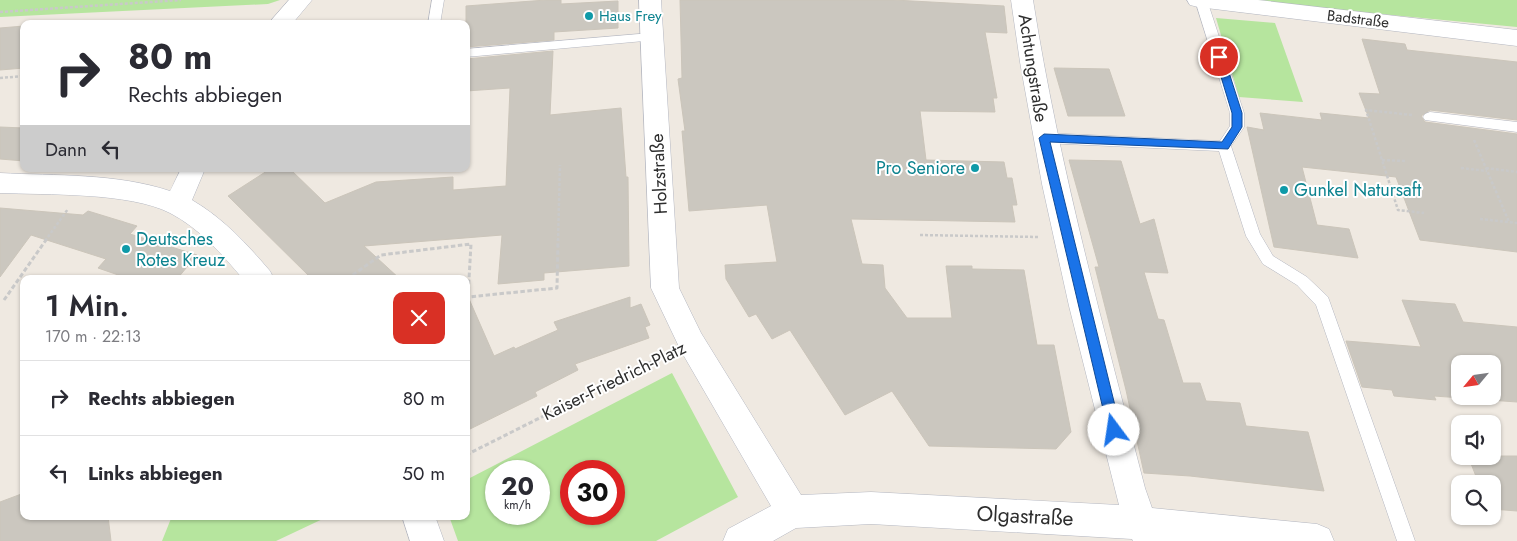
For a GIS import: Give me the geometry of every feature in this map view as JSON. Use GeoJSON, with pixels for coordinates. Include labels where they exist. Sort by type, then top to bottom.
{"type":"FeatureCollection","features":[{"type":"Feature","properties":{"kind":"street"},"geometry":{"type":"LineString","coordinates":[[283,20],[301,0]]}},
{"type":"Feature","properties":{"kind":"street","name":"Holzstraße"},"geometry":{"type":"LineString","coordinates":[[650,0],[665,288],[691,342]]}},
{"type":"Feature","properties":{"kind":"street","name":"Achtungstraße"},"geometry":{"type":"LineString","coordinates":[[1022,0],[1044,138],[1067,238],[1129,488],[1147,532]]}},
{"type":"Feature","properties":{"kind":"street","name":"Badstraße"},"geometry":{"type":"LineString","coordinates":[[1200,0],[1517,38]]}},
{"type":"Feature","properties":{"kind":"street"},"geometry":{"type":"LineString","coordinates":[[177,205],[192,172]]}},
{"type":"Feature","properties":{"kind":"street"},"geometry":{"type":"LineString","coordinates":[[0,183],[142,194],[177,205],[229,242],[257,275]]}},
{"type":"Feature","properties":{"kind":"street","name":"Kaiser-Friedrich-Platz"},"geometry":{"type":"LineString","coordinates":[[691,342],[793,512]]}},
{"type":"Feature","properties":{"kind":"street","name":"Olgastraße"},"geometry":{"type":"LineString","coordinates":[[740,541],[793,512],[871,508],[1147,532],[1317,541]]}},
{"type":"Feature","properties":{"kind":"street"},"geometry":{"type":"LineString","coordinates":[[419,520],[427,541]]}},
{"type":"Feature","properties":{"kind":"lane"},"geometry":{"type":"LineString","coordinates":[[435,20],[438,0]]}},
{"type":"Feature","properties":{"kind":"lane"},"geometry":{"type":"LineString","coordinates":[[1200,0],[1237,113],[1237,127],[1224,146]]}},
{"type":"Feature","properties":{"kind":"lane"},"geometry":{"type":"LineString","coordinates":[[470,53],[651,37]]}},
{"type":"Feature","properties":{"kind":"lane"},"geometry":{"type":"LineString","coordinates":[[1430,117],[1517,128]]}},
{"type":"Feature","properties":{"kind":"lane"},"geometry":{"type":"LineString","coordinates":[[1044,138],[1224,146]]}},
{"type":"Feature","properties":{"kind":"lane"},"geometry":{"type":"LineString","coordinates":[[1224,146],[1252,236],[1268,260],[1302,281],[1323,302],[1338,351],[1406,541]]}},
{"type":"Feature","properties":{"kind":"path"},"geometry":{"type":"LineString","coordinates":[[0,12],[181,0]]}},
{"type":"Feature","properties":{"kind":"path"},"geometry":{"type":"LineString","coordinates":[[0,78],[20,76]]}},
{"type":"Feature","properties":{"kind":"path"},"geometry":{"type":"LineString","coordinates":[[1424,213],[1398,210],[1366,110],[1430,117]]}},
{"type":"Feature","properties":{"kind":"path"},"geometry":{"type":"LineString","coordinates":[[1466,122],[1509,222]]}},
{"type":"Feature","properties":{"kind":"path"},"geometry":{"type":"LineString","coordinates":[[1382,160],[1405,162]]}},
{"type":"Feature","properties":{"kind":"path"},"geometry":{"type":"LineString","coordinates":[[470,297],[557,288],[560,165]]}},
{"type":"Feature","properties":{"kind":"path"},"geometry":{"type":"LineString","coordinates":[[1462,168],[1517,172]]}},
{"type":"Feature","properties":{"kind":"path"},"geometry":{"type":"LineString","coordinates":[[21,275],[82,188]]}},
{"type":"Feature","properties":{"kind":"path"},"geometry":{"type":"LineString","coordinates":[[1480,219],[1517,223]]}},
{"type":"Feature","properties":{"kind":"path"},"geometry":{"type":"LineString","coordinates":[[920,235],[1067,238]]}},
{"type":"Feature","properties":{"kind":"path"},"geometry":{"type":"LineString","coordinates":[[353,275],[381,255],[471,244],[469,275]]}},
{"type":"Feature","properties":{"kind":"path"},"geometry":{"type":"LineString","coordinates":[[4,300],[20,277]]}},
{"type":"Feature","properties":{"kind":"path","name":"Kaiser-Friedrich-Platz"},"geometry":{"type":"LineString","coordinates":[[470,453],[691,342]]}},
{"type":"Feature","properties":{"kind":"green space"},"geometry":{"type":"Polygon","coordinates":[[[0,0],[280,0],[268,4],[0,17],[0,0]]]}},
{"type":"Feature","properties":{"kind":"green space"},"geometry":{"type":"Polygon","coordinates":[[[1233,0],[1517,0],[1517,27],[1233,0]]]}},
{"type":"Feature","properties":{"kind":"green space"},"geometry":{"type":"Polygon","coordinates":[[[1216,18],[1275,23],[1303,102],[1239,97],[1216,18]]]}},
{"type":"Feature","properties":{"kind":"green space"},"geometry":{"type":"Polygon","coordinates":[[[672,373],[738,497],[656,541],[458,541],[450,520],[470,520],[470,478],[485,470],[485,525],[550,525],[550,460],[505,460],[672,373]]]}},
{"type":"Feature","properties":{"kind":"green space"},"geometry":{"type":"Polygon","coordinates":[[[170,520],[321,520],[276,541],[162,541],[170,520]]]}},
{"type":"Feature","properties":{"kind":"building"},"geometry":{"type":"Polygon","coordinates":[[[546,0],[561,0],[561,4],[618,1],[618,28],[554,32],[554,40],[470,47],[470,20],[466,20],[466,6],[546,0]]]}},
{"type":"Feature","properties":{"kind":"building"},"geometry":{"type":"Polygon","coordinates":[[[680,0],[894,0],[1004,6],[1007,33],[985,32],[997,98],[993,98],[995,112],[920,111],[926,160],[1004,162],[1007,178],[1012,178],[1017,205],[1012,205],[1015,222],[851,219],[862,264],[883,265],[885,288],[907,318],[952,318],[946,266],[972,266],[972,269],[1024,270],[1037,345],[1054,345],[1071,432],[1056,449],[929,446],[892,391],[845,415],[790,330],[772,339],[756,314],[749,317],[726,279],[725,265],[777,262],[767,205],[689,211],[682,131],[685,131],[678,79],[682,78],[680,0]]]}},
{"type":"Feature","properties":{"kind":"building"},"geometry":{"type":"Polygon","coordinates":[[[20,26],[20,68],[0,70],[0,28],[20,26]]]}},
{"type":"Feature","properties":{"kind":"building"},"geometry":{"type":"Polygon","coordinates":[[[1362,39],[1405,44],[1407,50],[1517,62],[1517,120],[1430,110],[1421,116],[1425,122],[1517,134],[1517,252],[1420,240],[1396,177],[1302,167],[1317,225],[1349,229],[1358,258],[1274,247],[1247,127],[1264,130],[1260,113],[1322,120],[1320,113],[1369,118],[1359,93],[1380,94],[1362,39]]]}},
{"type":"Feature","properties":{"kind":"building"},"geometry":{"type":"Polygon","coordinates":[[[553,51],[550,115],[621,108],[626,177],[628,177],[629,266],[544,273],[544,280],[498,284],[502,235],[364,246],[396,275],[308,275],[228,196],[265,172],[293,172],[325,203],[376,182],[453,177],[453,190],[506,186],[510,88],[470,91],[470,59],[553,51]]]}},
{"type":"Feature","properties":{"kind":"building"},"geometry":{"type":"Polygon","coordinates":[[[1054,68],[1109,69],[1125,116],[1068,116],[1054,68]]]}},
{"type":"Feature","properties":{"kind":"building"},"geometry":{"type":"Polygon","coordinates":[[[0,127],[20,128],[20,161],[0,159],[0,127]]]}},
{"type":"Feature","properties":{"kind":"building"},"geometry":{"type":"Polygon","coordinates":[[[1069,160],[1121,161],[1140,224],[1154,219],[1168,273],[1144,272],[1158,319],[1164,320],[1183,383],[1200,383],[1206,401],[1240,403],[1246,426],[1308,432],[1324,491],[1190,476],[1144,473],[1126,390],[1095,267],[1099,267],[1069,160]]]}},
{"type":"Feature","properties":{"kind":"building","name":"Deutsches Rotes Kreuz"},"geometry":{"type":"Polygon","coordinates":[[[0,208],[83,215],[88,211],[137,226],[130,234],[197,255],[180,275],[118,275],[98,268],[106,259],[31,235],[0,277],[0,208]]]}},
{"type":"Feature","properties":{"kind":"building"},"geometry":{"type":"Polygon","coordinates":[[[630,297],[630,308],[641,304],[650,325],[645,327],[649,338],[575,364],[578,370],[535,392],[537,396],[470,429],[470,301],[494,356],[558,330],[554,322],[630,297]]]}},
{"type":"Feature","properties":{"kind":"building"},"geometry":{"type":"Polygon","coordinates":[[[1402,300],[1455,304],[1463,322],[1517,327],[1517,402],[1501,401],[1501,355],[1451,355],[1451,397],[1434,396],[1436,400],[1394,396],[1392,390],[1362,387],[1346,341],[1421,347],[1402,300]]]}},
{"type":"Feature","properties":{"kind":"building"},"geometry":{"type":"Polygon","coordinates":[[[1501,456],[1517,456],[1517,511],[1501,510],[1501,475],[1475,475],[1472,465],[1501,465],[1501,456]]]}},
{"type":"Feature","properties":{"kind":"building"},"geometry":{"type":"Polygon","coordinates":[[[20,494],[20,520],[108,520],[111,541],[0,541],[0,502],[20,494]]]}},
{"type":"Feature","properties":{"kind":"place","name":"Haus Frey"},"geometry":{"type":"Point","coordinates":[589,16]}},
{"type":"Feature","properties":{"kind":"place","name":"Pro Seniore"},"geometry":{"type":"Point","coordinates":[975,168]}},
{"type":"Feature","properties":{"kind":"place","name":"Gunkel Natursaft"},"geometry":{"type":"Point","coordinates":[1284,190]}},
{"type":"Feature","properties":{"kind":"place","name":"Deutsches Rotes Kreuz"},"geometry":{"type":"Point","coordinates":[126,249]}},
{"type":"Feature","properties":{"kind":"route"},"geometry":{"type":"LineString","coordinates":[[1114,430],[1044,138],[1224,146],[1237,127],[1237,113],[1219,57]]}}]}
